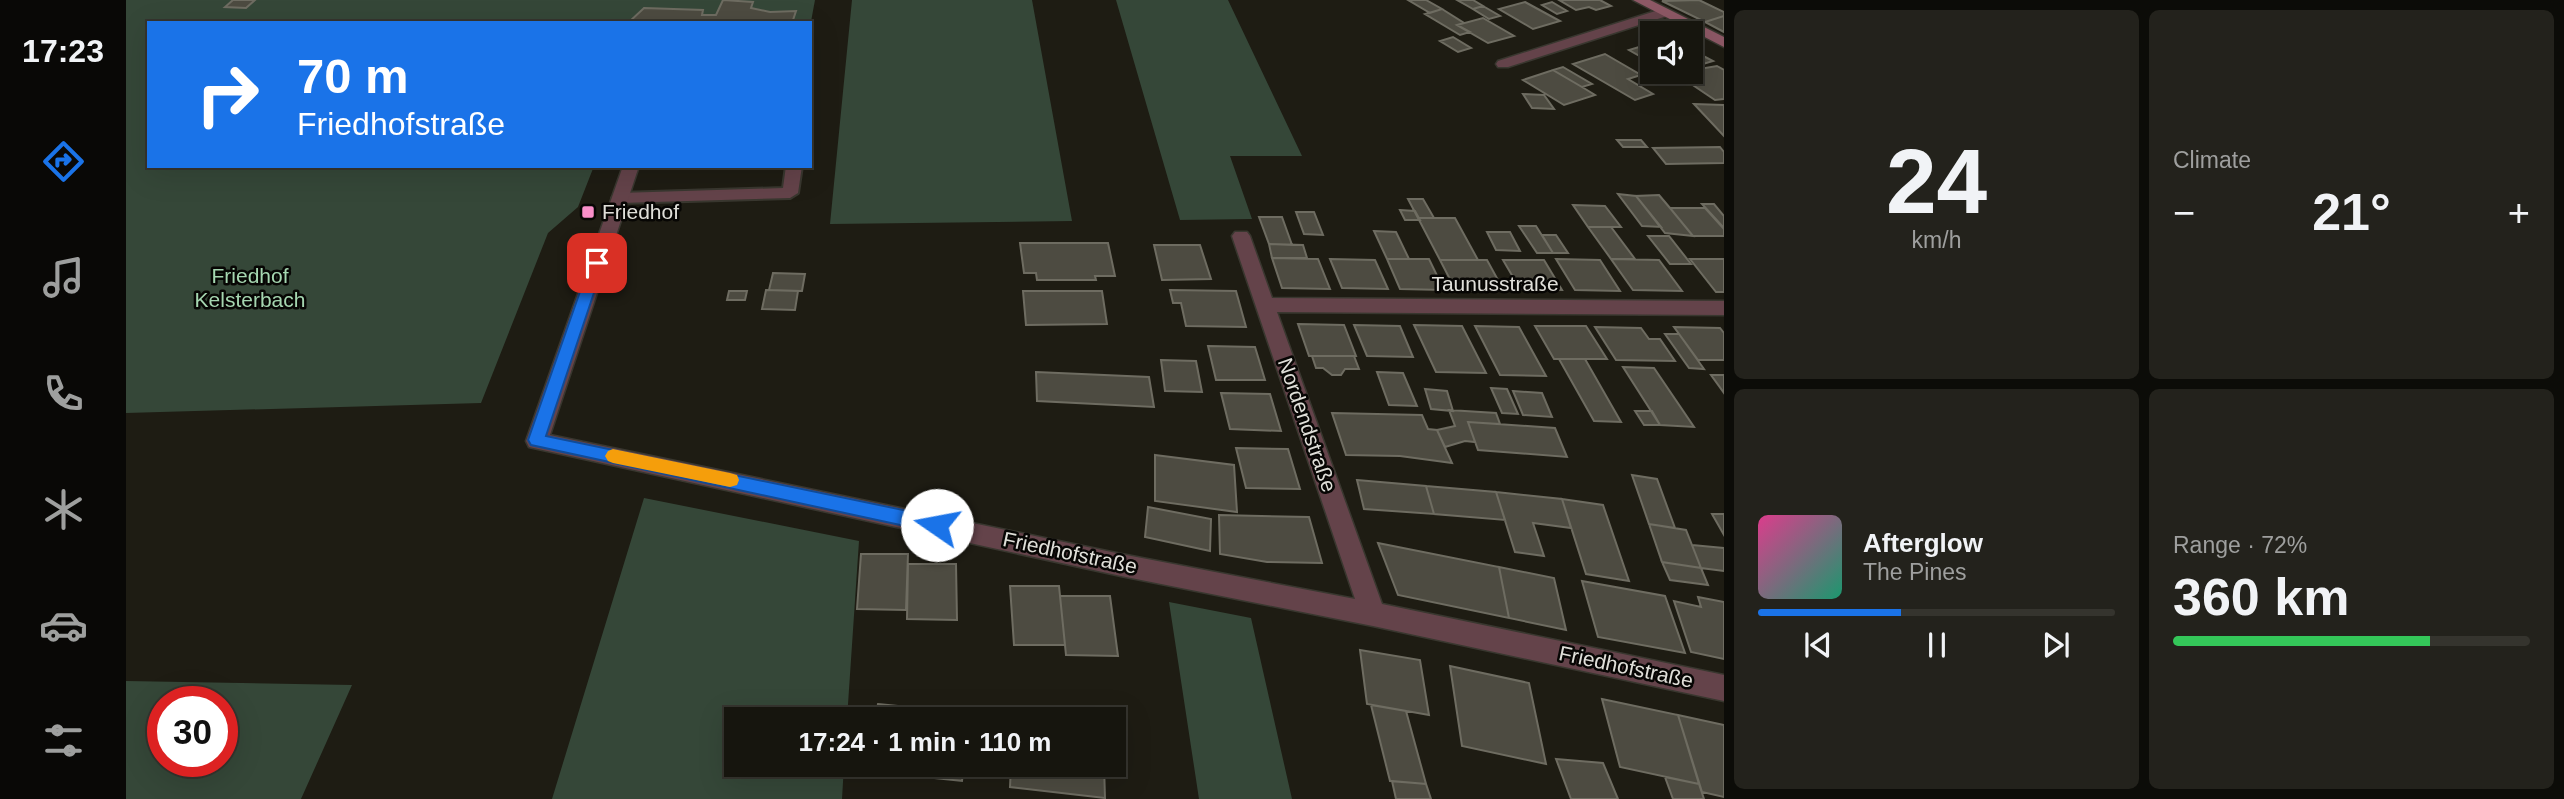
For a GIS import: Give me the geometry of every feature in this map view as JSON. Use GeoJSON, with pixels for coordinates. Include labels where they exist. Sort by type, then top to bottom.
{"type":"FeatureCollection","features":[{"type":"Feature","properties":{"kind":"street"},"geometry":{"type":"LineString","coordinates":[[1640,0],[1724,43]]}},
{"type":"Feature","properties":{"kind":"street"},"geometry":{"type":"LineString","coordinates":[[1503,64],[1665,12]]}},
{"type":"Feature","properties":{"kind":"street","name":"Friedhofstraße"},"geometry":{"type":"LineString","coordinates":[[630,168],[537,440],[1121,565],[1373,614],[1724,688]]}},
{"type":"Feature","properties":{"kind":"street","name":"Nordendstraße"},"geometry":{"type":"LineString","coordinates":[[1241,236],[1373,614]]}},
{"type":"Feature","properties":{"kind":"street","name":"Taunusstraße"},"geometry":{"type":"LineString","coordinates":[[1265,306],[1724,308]]}},
{"type":"Feature","properties":{"kind":"lane"},"geometry":{"type":"LineString","coordinates":[[620,198],[790,193],[794,168]]}},
{"type":"Feature","properties":{"kind":"green space","name":"Friedhof Kelsterbach"},"geometry":{"type":"Polygon","coordinates":[[[126,0],[815,0],[811,21],[147,21],[147,168],[593,168],[578,207],[548,233],[481,403],[126,413],[126,0]]]}},
{"type":"Feature","properties":{"kind":"green space"},"geometry":{"type":"Polygon","coordinates":[[[852,0],[1032,0],[1072,221],[830,224],[852,0]]]}},
{"type":"Feature","properties":{"kind":"green space"},"geometry":{"type":"Polygon","coordinates":[[[1116,0],[1228,0],[1302,156],[1230,156],[1252,219],[1180,220],[1116,0]]]}},
{"type":"Feature","properties":{"kind":"green space"},"geometry":{"type":"Polygon","coordinates":[[[644,498],[859,541],[848,707],[724,707],[724,777],[843,777],[842,799],[552,799],[644,498]]]}},
{"type":"Feature","properties":{"kind":"green space"},"geometry":{"type":"Polygon","coordinates":[[[1169,602],[1251,618],[1292,799],[1199,799],[1169,602]]]}},
{"type":"Feature","properties":{"kind":"green space"},"geometry":{"type":"Polygon","coordinates":[[[126,681],[352,685],[301,799],[126,799],[126,681]]]}},
{"type":"Feature","properties":{"kind":"building"},"geometry":{"type":"Polygon","coordinates":[[[233,0],[255,0],[246,8],[225,7],[233,0]]]}},
{"type":"Feature","properties":{"kind":"building"},"geometry":{"type":"Polygon","coordinates":[[[723,0],[753,2],[751,8],[770,12],[796,11],[793,21],[630,21],[644,8],[703,10],[702,15],[716,15],[723,0]]]}},
{"type":"Feature","properties":{"kind":"building"},"geometry":{"type":"Polygon","coordinates":[[[1408,0],[1426,0],[1442,9],[1430,13],[1408,0]]]}},
{"type":"Feature","properties":{"kind":"building"},"geometry":{"type":"Polygon","coordinates":[[[1457,0],[1473,0],[1483,6],[1473,9],[1457,0]]]}},
{"type":"Feature","properties":{"kind":"building"},"geometry":{"type":"Polygon","coordinates":[[[1559,0],[1600,0],[1611,6],[1596,10],[1589,7],[1576,10],[1559,0]]]}},
{"type":"Feature","properties":{"kind":"building"},"geometry":{"type":"Polygon","coordinates":[[[1699,0],[1724,12],[1724,16],[1705,22],[1662,1],[1699,0]]]}},
{"type":"Feature","properties":{"kind":"building"},"geometry":{"type":"Polygon","coordinates":[[[1525,2],[1560,21],[1533,29],[1499,9],[1525,2]]]}},
{"type":"Feature","properties":{"kind":"building"},"geometry":{"type":"Polygon","coordinates":[[[1552,2],[1567,11],[1557,14],[1542,5],[1552,2]]]}},
{"type":"Feature","properties":{"kind":"building"},"geometry":{"type":"Polygon","coordinates":[[[1483,6],[1500,16],[1489,19],[1473,9],[1483,6]]]}},
{"type":"Feature","properties":{"kind":"building"},"geometry":{"type":"Polygon","coordinates":[[[1442,9],[1464,23],[1457,25],[1470,32],[1460,35],[1425,14],[1442,9]]]}},
{"type":"Feature","properties":{"kind":"building"},"geometry":{"type":"Polygon","coordinates":[[[1724,16],[1724,32],[1705,22],[1724,16]]]}},
{"type":"Feature","properties":{"kind":"building"},"geometry":{"type":"Polygon","coordinates":[[[1483,18],[1514,36],[1488,43],[1457,25],[1483,18]]]}},
{"type":"Feature","properties":{"kind":"building"},"geometry":{"type":"Polygon","coordinates":[[[1453,37],[1471,48],[1458,52],[1440,41],[1453,37]]]}},
{"type":"Feature","properties":{"kind":"building"},"geometry":{"type":"Polygon","coordinates":[[[1640,47],[1640,56],[1629,50],[1640,47]]]}},
{"type":"Feature","properties":{"kind":"building"},"geometry":{"type":"Polygon","coordinates":[[[1605,54],[1640,74],[1628,79],[1653,94],[1635,100],[1573,64],[1605,54]]]}},
{"type":"Feature","properties":{"kind":"building"},"geometry":{"type":"Polygon","coordinates":[[[1703,56],[1713,61],[1703,64],[1703,56]]]}},
{"type":"Feature","properties":{"kind":"building"},"geometry":{"type":"Polygon","coordinates":[[[1717,66],[1724,70],[1724,99],[1715,100],[1691,84],[1703,84],[1703,68],[1717,66]]]}},
{"type":"Feature","properties":{"kind":"building"},"geometry":{"type":"Polygon","coordinates":[[[1563,67],[1592,84],[1582,87],[1553,70],[1563,67]]]}},
{"type":"Feature","properties":{"kind":"building"},"geometry":{"type":"Polygon","coordinates":[[[1553,70],[1595,95],[1564,105],[1523,80],[1553,70]]]}},
{"type":"Feature","properties":{"kind":"building"},"geometry":{"type":"Polygon","coordinates":[[[1523,94],[1544,95],[1554,109],[1532,108],[1523,94]]]}},
{"type":"Feature","properties":{"kind":"building"},"geometry":{"type":"Polygon","coordinates":[[[1694,104],[1724,105],[1724,136],[1694,104]]]}},
{"type":"Feature","properties":{"kind":"building"},"geometry":{"type":"Polygon","coordinates":[[[1617,140],[1641,140],[1647,147],[1623,147],[1617,140]]]}},
{"type":"Feature","properties":{"kind":"building"},"geometry":{"type":"Polygon","coordinates":[[[1720,147],[1724,152],[1724,163],[1666,164],[1653,148],[1720,147]]]}},
{"type":"Feature","properties":{"kind":"building"},"geometry":{"type":"Polygon","coordinates":[[[1618,194],[1636,196],[1661,227],[1642,226],[1618,194]]]}},
{"type":"Feature","properties":{"kind":"building"},"geometry":{"type":"Polygon","coordinates":[[[1659,195],[1693,236],[1665,233],[1636,196],[1659,195]]]}},
{"type":"Feature","properties":{"kind":"building"},"geometry":{"type":"Polygon","coordinates":[[[1408,199],[1423,199],[1434,218],[1418,218],[1408,199]]]}},
{"type":"Feature","properties":{"kind":"building"},"geometry":{"type":"Polygon","coordinates":[[[1702,204],[1714,204],[1724,216],[1724,228],[1702,204]]]}},
{"type":"Feature","properties":{"kind":"building"},"geometry":{"type":"Polygon","coordinates":[[[1573,205],[1605,206],[1621,227],[1588,227],[1573,205]]]}},
{"type":"Feature","properties":{"kind":"building"},"geometry":{"type":"Polygon","coordinates":[[[1670,208],[1705,208],[1724,229],[1724,236],[1693,236],[1670,208]]]}},
{"type":"Feature","properties":{"kind":"building"},"geometry":{"type":"Polygon","coordinates":[[[1400,210],[1415,211],[1420,220],[1405,220],[1400,210]]]}},
{"type":"Feature","properties":{"kind":"building"},"geometry":{"type":"Polygon","coordinates":[[[1296,212],[1314,212],[1323,235],[1304,234],[1296,212]]]}},
{"type":"Feature","properties":{"kind":"building"},"geometry":{"type":"Polygon","coordinates":[[[1259,217],[1282,217],[1292,245],[1269,244],[1259,217]]]}},
{"type":"Feature","properties":{"kind":"building"},"geometry":{"type":"Polygon","coordinates":[[[1418,218],[1455,218],[1478,260],[1440,260],[1418,218]]]}},
{"type":"Feature","properties":{"kind":"building"},"geometry":{"type":"Polygon","coordinates":[[[1519,226],[1536,226],[1553,253],[1537,253],[1519,226]]]}},
{"type":"Feature","properties":{"kind":"building"},"geometry":{"type":"Polygon","coordinates":[[[1588,227],[1611,227],[1635,259],[1611,259],[1588,227]]]}},
{"type":"Feature","properties":{"kind":"building"},"geometry":{"type":"Polygon","coordinates":[[[1374,231],[1396,232],[1409,259],[1387,259],[1374,231]]]}},
{"type":"Feature","properties":{"kind":"building"},"geometry":{"type":"Polygon","coordinates":[[[1487,232],[1510,232],[1520,251],[1496,250],[1487,232]]]}},
{"type":"Feature","properties":{"kind":"building"},"geometry":{"type":"Polygon","coordinates":[[[1542,235],[1556,235],[1568,253],[1553,253],[1542,235]]]}},
{"type":"Feature","properties":{"kind":"building"},"geometry":{"type":"Polygon","coordinates":[[[1648,236],[1669,236],[1691,264],[1670,264],[1648,236]]]}},
{"type":"Feature","properties":{"kind":"building"},"geometry":{"type":"Polygon","coordinates":[[[1020,243],[1108,243],[1115,276],[1095,276],[1096,280],[1037,280],[1036,273],[1024,273],[1020,243]]]}},
{"type":"Feature","properties":{"kind":"building"},"geometry":{"type":"Polygon","coordinates":[[[1269,244],[1303,245],[1307,258],[1272,258],[1269,244]]]}},
{"type":"Feature","properties":{"kind":"building"},"geometry":{"type":"Polygon","coordinates":[[[1154,245],[1200,245],[1211,279],[1162,280],[1154,245]]]}},
{"type":"Feature","properties":{"kind":"building"},"geometry":{"type":"Polygon","coordinates":[[[1272,258],[1318,259],[1330,289],[1282,288],[1272,258]]]}},
{"type":"Feature","properties":{"kind":"building"},"geometry":{"type":"Polygon","coordinates":[[[1330,259],[1375,260],[1388,289],[1342,288],[1330,259]]]}},
{"type":"Feature","properties":{"kind":"building"},"geometry":{"type":"Polygon","coordinates":[[[1387,259],[1429,259],[1444,290],[1400,289],[1387,259]]]}},
{"type":"Feature","properties":{"kind":"building"},"geometry":{"type":"Polygon","coordinates":[[[1556,259],[1600,260],[1620,291],[1575,290],[1556,259]]]}},
{"type":"Feature","properties":{"kind":"building"},"geometry":{"type":"Polygon","coordinates":[[[1611,259],[1659,260],[1682,291],[1633,290],[1611,259]]]}},
{"type":"Feature","properties":{"kind":"building"},"geometry":{"type":"Polygon","coordinates":[[[1690,259],[1724,259],[1724,292],[1716,292],[1690,259]]]}},
{"type":"Feature","properties":{"kind":"building"},"geometry":{"type":"Polygon","coordinates":[[[1440,260],[1487,260],[1504,291],[1456,291],[1440,260]]]}},
{"type":"Feature","properties":{"kind":"building"},"geometry":{"type":"Polygon","coordinates":[[[1503,260],[1544,260],[1562,290],[1520,289],[1503,260]]]}},
{"type":"Feature","properties":{"kind":"building"},"geometry":{"type":"Polygon","coordinates":[[[773,273],[805,274],[802,291],[769,290],[773,273]]]}},
{"type":"Feature","properties":{"kind":"building"},"geometry":{"type":"Polygon","coordinates":[[[766,290],[798,291],[795,310],[762,309],[766,290]]]}},
{"type":"Feature","properties":{"kind":"building"},"geometry":{"type":"Polygon","coordinates":[[[1170,290],[1236,291],[1246,327],[1186,326],[1181,303],[1173,303],[1170,290]]]}},
{"type":"Feature","properties":{"kind":"building"},"geometry":{"type":"Polygon","coordinates":[[[729,291],[747,291],[745,300],[727,300],[729,291]]]}},
{"type":"Feature","properties":{"kind":"building"},"geometry":{"type":"Polygon","coordinates":[[[1023,291],[1102,291],[1107,324],[1026,325],[1023,291]]]}},
{"type":"Feature","properties":{"kind":"building"},"geometry":{"type":"Polygon","coordinates":[[[1298,324],[1344,325],[1356,356],[1309,356],[1298,324]]]}},
{"type":"Feature","properties":{"kind":"building"},"geometry":{"type":"Polygon","coordinates":[[[1354,325],[1400,326],[1413,357],[1367,356],[1354,325]]]}},
{"type":"Feature","properties":{"kind":"building"},"geometry":{"type":"Polygon","coordinates":[[[1414,325],[1462,326],[1486,373],[1436,372],[1414,325]]]}},
{"type":"Feature","properties":{"kind":"building"},"geometry":{"type":"Polygon","coordinates":[[[1475,326],[1519,327],[1546,376],[1500,375],[1475,326]]]}},
{"type":"Feature","properties":{"kind":"building"},"geometry":{"type":"Polygon","coordinates":[[[1535,326],[1586,326],[1607,359],[1554,359],[1535,326]]]}},
{"type":"Feature","properties":{"kind":"building"},"geometry":{"type":"Polygon","coordinates":[[[1595,327],[1641,328],[1649,339],[1660,339],[1675,361],[1616,360],[1595,327]]]}},
{"type":"Feature","properties":{"kind":"building"},"geometry":{"type":"Polygon","coordinates":[[[1674,327],[1720,328],[1724,333],[1724,360],[1698,360],[1674,327]]]}},
{"type":"Feature","properties":{"kind":"building"},"geometry":{"type":"Polygon","coordinates":[[[1665,334],[1679,334],[1704,369],[1689,368],[1665,334]]]}},
{"type":"Feature","properties":{"kind":"building"},"geometry":{"type":"Polygon","coordinates":[[[1208,346],[1255,347],[1265,380],[1216,380],[1208,346]]]}},
{"type":"Feature","properties":{"kind":"building"},"geometry":{"type":"Polygon","coordinates":[[[1312,356],[1354,356],[1359,369],[1345,369],[1341,375],[1332,375],[1323,368],[1316,368],[1312,356]]]}},
{"type":"Feature","properties":{"kind":"building"},"geometry":{"type":"Polygon","coordinates":[[[1559,359],[1585,359],[1621,422],[1594,421],[1559,359]]]}},
{"type":"Feature","properties":{"kind":"building"},"geometry":{"type":"Polygon","coordinates":[[[1161,360],[1196,361],[1202,392],[1165,391],[1161,360]]]}},
{"type":"Feature","properties":{"kind":"building"},"geometry":{"type":"Polygon","coordinates":[[[1623,367],[1654,368],[1694,427],[1660,425],[1623,367]]]}},
{"type":"Feature","properties":{"kind":"building"},"geometry":{"type":"Polygon","coordinates":[[[1036,372],[1149,377],[1154,407],[1037,401],[1036,372]]]}},
{"type":"Feature","properties":{"kind":"building"},"geometry":{"type":"Polygon","coordinates":[[[1377,372],[1403,373],[1417,406],[1389,405],[1377,372]]]}},
{"type":"Feature","properties":{"kind":"building"},"geometry":{"type":"Polygon","coordinates":[[[1711,375],[1724,375],[1724,393],[1711,375]]]}},
{"type":"Feature","properties":{"kind":"building"},"geometry":{"type":"Polygon","coordinates":[[[1491,388],[1507,389],[1518,414],[1502,413],[1491,388]]]}},
{"type":"Feature","properties":{"kind":"building"},"geometry":{"type":"Polygon","coordinates":[[[1425,389],[1447,391],[1453,411],[1431,409],[1425,389]]]}},
{"type":"Feature","properties":{"kind":"building"},"geometry":{"type":"Polygon","coordinates":[[[1513,391],[1542,393],[1552,417],[1523,415],[1513,391]]]}},
{"type":"Feature","properties":{"kind":"building"},"geometry":{"type":"Polygon","coordinates":[[[1221,393],[1270,394],[1281,431],[1230,429],[1221,393]]]}},
{"type":"Feature","properties":{"kind":"building"},"geometry":{"type":"Polygon","coordinates":[[[1449,410],[1496,413],[1500,424],[1468,422],[1475,442],[1465,441],[1445,447],[1437,430],[1455,426],[1449,410]]]}},
{"type":"Feature","properties":{"kind":"building"},"geometry":{"type":"Polygon","coordinates":[[[1635,411],[1652,411],[1660,425],[1644,425],[1635,411]]]}},
{"type":"Feature","properties":{"kind":"building"},"geometry":{"type":"Polygon","coordinates":[[[1332,413],[1422,415],[1428,429],[1437,430],[1452,463],[1400,456],[1346,455],[1332,413]]]}},
{"type":"Feature","properties":{"kind":"building"},"geometry":{"type":"Polygon","coordinates":[[[1468,422],[1555,428],[1567,457],[1478,450],[1468,422]]]}},
{"type":"Feature","properties":{"kind":"building"},"geometry":{"type":"Polygon","coordinates":[[[1236,448],[1288,449],[1300,489],[1246,488],[1236,448]]]}},
{"type":"Feature","properties":{"kind":"building"},"geometry":{"type":"Polygon","coordinates":[[[1155,455],[1234,465],[1237,512],[1155,501],[1155,455]]]}},
{"type":"Feature","properties":{"kind":"building"},"geometry":{"type":"Polygon","coordinates":[[[1632,475],[1657,479],[1675,528],[1649,524],[1632,475]]]}},
{"type":"Feature","properties":{"kind":"building"},"geometry":{"type":"Polygon","coordinates":[[[1357,480],[1426,486],[1434,514],[1364,509],[1357,480]]]}},
{"type":"Feature","properties":{"kind":"building"},"geometry":{"type":"Polygon","coordinates":[[[1426,486],[1496,492],[1505,520],[1434,514],[1426,486]]]}},
{"type":"Feature","properties":{"kind":"building"},"geometry":{"type":"Polygon","coordinates":[[[1496,492],[1562,499],[1571,528],[1533,523],[1544,556],[1515,552],[1496,492]]]}},
{"type":"Feature","properties":{"kind":"building"},"geometry":{"type":"Polygon","coordinates":[[[1562,499],[1603,505],[1629,581],[1586,574],[1562,499]]]}},
{"type":"Feature","properties":{"kind":"building"},"geometry":{"type":"Polygon","coordinates":[[[1148,507],[1211,519],[1210,551],[1145,537],[1148,507]]]}},
{"type":"Feature","properties":{"kind":"building"},"geometry":{"type":"Polygon","coordinates":[[[1712,514],[1724,514],[1724,535],[1712,514]]]}},
{"type":"Feature","properties":{"kind":"building"},"geometry":{"type":"Polygon","coordinates":[[[1219,515],[1309,517],[1322,563],[1267,562],[1220,554],[1219,515]]]}},
{"type":"Feature","properties":{"kind":"building"},"geometry":{"type":"Polygon","coordinates":[[[1649,524],[1686,530],[1701,568],[1662,562],[1649,524]]]}},
{"type":"Feature","properties":{"kind":"building"},"geometry":{"type":"Polygon","coordinates":[[[1378,543],[1499,567],[1509,618],[1398,595],[1378,543]]]}},
{"type":"Feature","properties":{"kind":"building"},"geometry":{"type":"Polygon","coordinates":[[[1692,545],[1724,548],[1724,571],[1701,568],[1692,545]]]}},
{"type":"Feature","properties":{"kind":"building"},"geometry":{"type":"Polygon","coordinates":[[[861,554],[908,554],[906,610],[857,609],[861,554]]]}},
{"type":"Feature","properties":{"kind":"building"},"geometry":{"type":"Polygon","coordinates":[[[1662,562],[1701,568],[1708,585],[1670,580],[1662,562]]]}},
{"type":"Feature","properties":{"kind":"building"},"geometry":{"type":"Polygon","coordinates":[[[908,564],[956,564],[957,620],[907,619],[908,564]]]}},
{"type":"Feature","properties":{"kind":"building"},"geometry":{"type":"Polygon","coordinates":[[[1499,567],[1554,578],[1566,630],[1509,618],[1499,567]]]}},
{"type":"Feature","properties":{"kind":"building"},"geometry":{"type":"Polygon","coordinates":[[[1582,581],[1665,596],[1685,653],[1598,637],[1582,581]]]}},
{"type":"Feature","properties":{"kind":"building"},"geometry":{"type":"Polygon","coordinates":[[[1010,586],[1059,586],[1065,645],[1014,645],[1010,586]]]}},
{"type":"Feature","properties":{"kind":"building"},"geometry":{"type":"Polygon","coordinates":[[[1060,596],[1110,596],[1118,656],[1066,655],[1060,596]]]}},
{"type":"Feature","properties":{"kind":"building"},"geometry":{"type":"Polygon","coordinates":[[[1698,597],[1724,602],[1724,659],[1691,652],[1674,601],[1701,607],[1698,597]]]}},
{"type":"Feature","properties":{"kind":"building"},"geometry":{"type":"Polygon","coordinates":[[[1360,650],[1420,660],[1429,715],[1367,704],[1360,650]]]}},
{"type":"Feature","properties":{"kind":"building"},"geometry":{"type":"Polygon","coordinates":[[[1450,666],[1529,683],[1546,764],[1462,746],[1450,666]]]}},
{"type":"Feature","properties":{"kind":"building"},"geometry":{"type":"Polygon","coordinates":[[[1602,699],[1678,715],[1699,784],[1620,767],[1602,699]]]}},
{"type":"Feature","properties":{"kind":"building"},"geometry":{"type":"Polygon","coordinates":[[[878,704],[908,707],[877,707],[878,704]]]}},
{"type":"Feature","properties":{"kind":"building"},"geometry":{"type":"Polygon","coordinates":[[[1371,705],[1406,711],[1426,784],[1390,781],[1371,705]]]}},
{"type":"Feature","properties":{"kind":"building"},"geometry":{"type":"Polygon","coordinates":[[[1678,715],[1724,725],[1724,797],[1702,792],[1678,715]]]}},
{"type":"Feature","properties":{"kind":"building"},"geometry":{"type":"Polygon","coordinates":[[[1556,759],[1603,763],[1618,799],[1571,799],[1556,759]]]}},
{"type":"Feature","properties":{"kind":"building"},"geometry":{"type":"Polygon","coordinates":[[[924,777],[962,777],[962,781],[924,777]]]}},
{"type":"Feature","properties":{"kind":"building"},"geometry":{"type":"Polygon","coordinates":[[[1010,777],[1104,777],[1105,798],[1010,787],[1010,777]]]}},
{"type":"Feature","properties":{"kind":"building"},"geometry":{"type":"Polygon","coordinates":[[[1665,777],[1699,784],[1704,799],[1673,799],[1665,777]]]}},
{"type":"Feature","properties":{"kind":"building"},"geometry":{"type":"Polygon","coordinates":[[[1392,781],[1426,784],[1431,799],[1396,799],[1392,781]]]}},
{"type":"Feature","properties":{"kind":"slow traffic"},"geometry":{"type":"LineString","coordinates":[[613,456],[730,480]]}},
{"type":"Feature","properties":{"kind":"place","name":"Friedhof"},"geometry":{"type":"Point","coordinates":[588,212]}},
{"type":"Feature","properties":{"kind":"route"},"geometry":{"type":"LineString","coordinates":[[597,263],[537,440],[937,525]]}}]}
